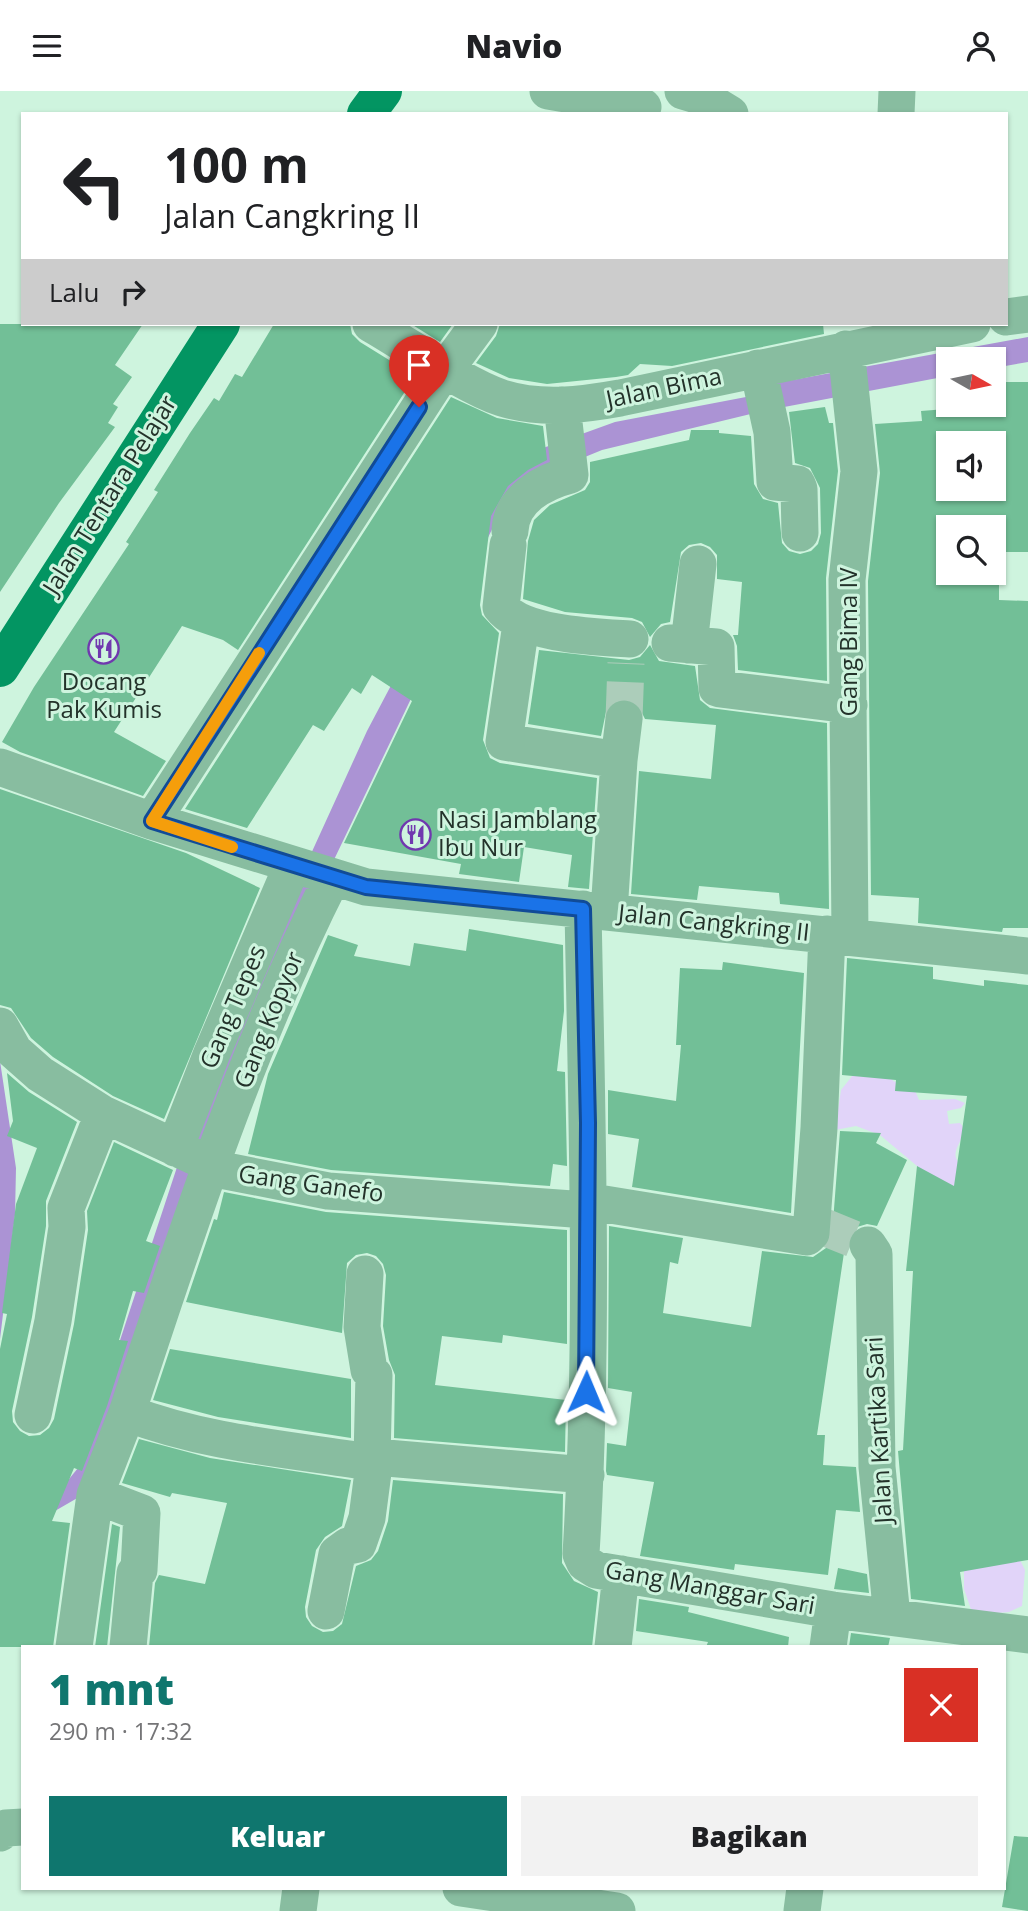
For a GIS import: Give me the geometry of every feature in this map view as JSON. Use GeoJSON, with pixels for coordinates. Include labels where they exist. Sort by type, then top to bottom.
{"type":"FeatureCollection","features":[{"type":"Feature","properties":{"kind":"main road"},"geometry":{"type":"LineString","coordinates":[[367,112],[383,91]]}},
{"type":"Feature","properties":{"kind":"main road","name":"Jalan Tentara Pelajar"},"geometry":{"type":"LineString","coordinates":[[0,668],[220,326]]}},
{"type":"Feature","properties":{"kind":"street"},"geometry":{"type":"LineString","coordinates":[[548,91],[650,104]]}},
{"type":"Feature","properties":{"kind":"street"},"geometry":{"type":"LineString","coordinates":[[683,91],[700,96],[727,112]]}},
{"type":"Feature","properties":{"kind":"street"},"geometry":{"type":"LineString","coordinates":[[896,112],[897,91]]}},
{"type":"Feature","properties":{"kind":"street"},"geometry":{"type":"LineString","coordinates":[[1008,317],[1028,313]]}},
{"type":"Feature","properties":{"kind":"street","name":"Jalan Bima"},"geometry":{"type":"LineString","coordinates":[[374,326],[566,435],[593,403],[763,389],[912,329],[948,326]]}},
{"type":"Feature","properties":{"kind":"street"},"geometry":{"type":"LineString","coordinates":[[152,821],[446,368],[478,326]]}},
{"type":"Feature","properties":{"kind":"street","name":"Gang Bima IV"},"geometry":{"type":"LineString","coordinates":[[838,935],[849,705],[847,580],[859,471],[848,357]]}},
{"type":"Feature","properties":{"kind":"street"},"geometry":{"type":"LineString","coordinates":[[763,389],[775,482],[797,484],[800,533]]}},
{"type":"Feature","properties":{"kind":"street"},"geometry":{"type":"LineString","coordinates":[[566,435],[570,475],[534,489],[510,521],[501,607],[521,624],[628,647]]}},
{"type":"Feature","properties":{"kind":"street"},"geometry":{"type":"LineString","coordinates":[[698,564],[680,644],[717,649],[717,688],[849,705]]}},
{"type":"Feature","properties":{"kind":"street"},"geometry":{"type":"LineString","coordinates":[[521,624],[502,740],[619,759]]}},
{"type":"Feature","properties":{"kind":"street","name":"Gang Manggar Sari"},"geometry":{"type":"LineString","coordinates":[[624,719],[596,910],[586,1205],[586,1475],[581,1554],[585,1563],[596,1570],[833,1609],[1028,1636]]}},
{"type":"Feature","properties":{"kind":"street","name":"Jalan Cangkring II"},"geometry":{"type":"LineString","coordinates":[[0,767],[152,821],[313,873],[366,887],[596,910],[753,930],[838,935],[1028,956]]}},
{"type":"Feature","properties":{"kind":"street","name":"Gang Tepes"},"geometry":{"type":"LineString","coordinates":[[245,1029],[313,873]]}},
{"type":"Feature","properties":{"kind":"street","name":"Gang Ganefo"},"geometry":{"type":"LineString","coordinates":[[0,1026],[20,1059],[103,1114],[193,1157],[243,1175],[328,1191],[586,1205],[807,1237],[816,1224],[838,935]]}},
{"type":"Feature","properties":{"kind":"street","name":"Gang Kopyor"},"geometry":{"type":"LineString","coordinates":[[74,1645],[95,1495],[127,1413],[193,1157],[245,1029]]}},
{"type":"Feature","properties":{"kind":"street"},"geometry":{"type":"LineString","coordinates":[[33,1415],[53,1321],[67,1227],[66,1208],[103,1114]]}},
{"type":"Feature","properties":{"kind":"street","name":"Jalan Kartika Sari"},"geometry":{"type":"LineString","coordinates":[[868,1245],[874,1254],[877,1467],[892,1617]]}},
{"type":"Feature","properties":{"kind":"street"},"geometry":{"type":"LineString","coordinates":[[326,1611],[337,1554],[358,1544],[367,1518],[374,1458],[374,1375],[369,1370],[362,1327],[365,1274]]}},
{"type":"Feature","properties":{"kind":"street"},"geometry":{"type":"LineString","coordinates":[[127,1413],[155,1424],[215,1439],[363,1461],[374,1458],[586,1475]]}},
{"type":"Feature","properties":{"kind":"street"},"geometry":{"type":"LineString","coordinates":[[95,1495],[142,1513],[139,1570],[135,1573],[128,1645]]}},
{"type":"Feature","properties":{"kind":"street"},"geometry":{"type":"LineString","coordinates":[[613,1645],[621,1574]]}},
{"type":"Feature","properties":{"kind":"street"},"geometry":{"type":"LineString","coordinates":[[828,1645],[833,1609]]}},
{"type":"Feature","properties":{"kind":"street"},"geometry":{"type":"LineString","coordinates":[[298,1911],[301,1890]]}},
{"type":"Feature","properties":{"kind":"street"},"geometry":{"type":"LineString","coordinates":[[477,1890],[595,1905]]}},
{"type":"Feature","properties":{"kind":"street"},"geometry":{"type":"LineString","coordinates":[[802,1911],[805,1890]]}},
{"type":"Feature","properties":{"kind":"shaded area"},"geometry":{"type":"Polygon","coordinates":[[[1028,337],[1028,362],[1006,366],[1006,347],[973,347],[1028,337]]]}},
{"type":"Feature","properties":{"kind":"shaded area"},"geometry":{"type":"Polygon","coordinates":[[[936,354],[936,378],[763,411],[602,450],[541,475],[495,523],[320,889],[86,1493],[48,1515],[65,1484],[78,1468],[179,1161],[242,1005],[367,731],[416,638],[456,549],[532,452],[615,422],[746,397],[776,383],[936,354]]]}},
{"type":"Feature","properties":{"kind":"shaded area"},"geometry":{"type":"Polygon","coordinates":[[[0,1061],[16,1168],[15,1215],[0,1339],[0,1061]]]}},
{"type":"Feature","properties":{"kind":"shaded area"},"geometry":{"type":"Polygon","coordinates":[[[890,1069],[893,1081],[914,1088],[919,1100],[955,1099],[965,1103],[961,1108],[947,1111],[949,1124],[960,1123],[965,1129],[956,1157],[958,1162],[971,1172],[948,1192],[880,1135],[856,1126],[835,1130],[841,1090],[853,1075],[890,1069]]]}},
{"type":"Feature","properties":{"kind":"shaded area"},"geometry":{"type":"Polygon","coordinates":[[[1018,1556],[1025,1570],[1022,1606],[1009,1612],[973,1615],[964,1589],[964,1571],[1018,1556]]]}},
{"type":"Feature","properties":{"kind":"building"},"geometry":{"type":"Polygon","coordinates":[[[0,324],[142,326],[115,365],[132,377],[113,404],[118,407],[108,423],[115,427],[59,503],[0,592],[0,324]]]}},
{"type":"Feature","properties":{"kind":"building"},"geometry":{"type":"Polygon","coordinates":[[[273,326],[350,326],[352,334],[360,342],[415,376],[238,650],[223,640],[182,626],[114,732],[166,761],[143,796],[20,752],[2,742],[34,687],[129,544],[126,542],[158,492],[154,490],[190,433],[214,398],[219,401],[235,374],[242,377],[273,326]]]}},
{"type":"Feature","properties":{"kind":"building"},"geometry":{"type":"Polygon","coordinates":[[[414,326],[452,326],[440,342],[414,326]]]}},
{"type":"Feature","properties":{"kind":"building"},"geometry":{"type":"Polygon","coordinates":[[[499,326],[823,326],[824,334],[672,366],[640,364],[628,375],[547,384],[509,378],[476,363],[496,336],[499,326]]]}},
{"type":"Feature","properties":{"kind":"building"},"geometry":{"type":"Polygon","coordinates":[[[1006,382],[1028,382],[1028,552],[1006,552],[1006,515],[936,515],[936,585],[999,585],[999,600],[1028,601],[1028,928],[1003,928],[1002,932],[918,923],[919,898],[871,895],[868,581],[880,473],[875,424],[922,421],[921,411],[936,410],[936,417],[1006,417],[1006,382]]]}},
{"type":"Feature","properties":{"kind":"building"},"geometry":{"type":"Polygon","coordinates":[[[451,397],[497,418],[543,426],[547,460],[528,470],[508,486],[491,516],[480,605],[482,615],[499,633],[483,740],[490,758],[500,763],[597,778],[589,889],[568,887],[572,855],[524,847],[519,882],[459,874],[461,864],[344,843],[412,701],[372,675],[361,694],[352,688],[324,731],[313,725],[247,828],[185,809],[451,397]]]}},
{"type":"Feature","properties":{"kind":"building"},"geometry":{"type":"Polygon","coordinates":[[[825,407],[829,423],[833,423],[838,471],[826,578],[827,681],[738,670],[737,646],[733,635],[738,635],[742,582],[717,579],[717,555],[710,547],[701,543],[689,545],[681,552],[670,622],[661,624],[650,637],[642,622],[632,618],[565,612],[523,599],[528,541],[534,520],[550,505],[585,490],[590,482],[590,462],[689,440],[691,430],[719,430],[719,433],[751,436],[754,484],[763,499],[778,503],[782,543],[789,551],[800,554],[811,551],[818,544],[821,533],[820,488],[810,468],[795,463],[789,412],[825,407]]]}},
{"type":"Feature","properties":{"kind":"building"},"geometry":{"type":"Polygon","coordinates":[[[650,645],[659,661],[695,666],[700,700],[710,708],[827,723],[829,909],[780,904],[779,893],[699,886],[697,900],[631,894],[639,771],[711,779],[716,725],[645,719],[637,703],[626,698],[615,700],[607,707],[601,736],[528,724],[539,650],[629,660],[640,657],[650,645]]]}},
{"type":"Feature","properties":{"kind":"building"},"geometry":{"type":"Polygon","coordinates":[[[0,789],[186,853],[260,888],[164,1119],[113,1096],[53,1057],[31,1038],[11,1008],[0,1005],[0,789]]]}},
{"type":"Feature","properties":{"kind":"building"},"geometry":{"type":"Polygon","coordinates":[[[469,929],[563,945],[564,1011],[557,1071],[565,1072],[567,1166],[553,1164],[550,1186],[331,1170],[248,1154],[268,1074],[328,935],[358,945],[354,956],[410,966],[414,943],[466,951],[469,929]]]}},
{"type":"Feature","properties":{"kind":"building"},"geometry":{"type":"Polygon","coordinates":[[[847,958],[933,967],[933,979],[984,986],[984,980],[1028,985],[1028,1560],[960,1572],[965,1606],[911,1599],[898,1451],[903,1450],[913,1271],[906,1271],[917,1166],[954,1186],[967,1096],[895,1091],[896,1080],[842,1075],[847,958]]]}},
{"type":"Feature","properties":{"kind":"building"},"geometry":{"type":"Polygon","coordinates":[[[723,962],[804,973],[791,1213],[632,1187],[639,1139],[608,1134],[608,1090],[676,1101],[681,1045],[676,1045],[680,968],[722,970],[723,962]]]}},
{"type":"Feature","properties":{"kind":"building"},"geometry":{"type":"Polygon","coordinates":[[[7,1073],[29,1092],[77,1122],[46,1201],[46,1226],[32,1317],[12,1411],[13,1422],[20,1431],[29,1436],[40,1435],[49,1428],[54,1419],[74,1324],[88,1230],[87,1211],[114,1142],[173,1170],[146,1241],[160,1246],[144,1293],[133,1291],[119,1340],[128,1341],[107,1406],[82,1471],[74,1468],[52,1521],[70,1523],[53,1645],[0,1647],[0,1349],[7,1314],[2,1313],[16,1204],[37,1148],[7,1136],[13,1121],[7,1073]]]}},
{"type":"Feature","properties":{"kind":"building"},"geometry":{"type":"Polygon","coordinates":[[[840,1131],[881,1133],[876,1143],[907,1160],[877,1226],[867,1224],[857,1227],[845,1246],[817,1435],[825,1435],[823,1465],[856,1467],[860,1512],[836,1510],[828,1575],[735,1564],[734,1570],[640,1556],[654,1482],[607,1475],[606,1471],[607,1443],[626,1446],[632,1392],[608,1388],[609,1226],[683,1238],[678,1264],[670,1262],[663,1313],[751,1327],[762,1251],[813,1257],[826,1248],[832,1235],[840,1131]]]}},
{"type":"Feature","properties":{"kind":"building"},"geometry":{"type":"Polygon","coordinates":[[[224,1192],[326,1212],[567,1230],[567,1344],[503,1335],[502,1343],[442,1336],[435,1385],[566,1400],[565,1452],[394,1438],[395,1375],[389,1360],[383,1326],[386,1275],[383,1264],[376,1256],[367,1253],[356,1255],[347,1263],[342,1333],[186,1302],[214,1219],[217,1220],[224,1192]]]}},
{"type":"Feature","properties":{"kind":"building"},"geometry":{"type":"Polygon","coordinates":[[[170,1349],[351,1379],[351,1438],[218,1417],[153,1400],[170,1349]]]}},
{"type":"Feature","properties":{"kind":"building"},"geometry":{"type":"Polygon","coordinates":[[[139,1439],[210,1458],[351,1480],[342,1526],[325,1537],[316,1550],[305,1607],[306,1617],[312,1626],[323,1632],[333,1631],[342,1624],[356,1566],[371,1560],[378,1551],[388,1521],[393,1480],[563,1494],[562,1563],[574,1581],[598,1592],[592,1645],[149,1645],[155,1583],[159,1575],[205,1584],[227,1503],[172,1493],[170,1497],[122,1483],[139,1439]]]}},
{"type":"Feature","properties":{"kind":"building"},"geometry":{"type":"Polygon","coordinates":[[[112,1524],[120,1527],[107,1645],[95,1645],[112,1524]]]}},
{"type":"Feature","properties":{"kind":"building"},"geometry":{"type":"Polygon","coordinates":[[[838,1568],[867,1574],[869,1593],[834,1589],[838,1568]]]}},
{"type":"Feature","properties":{"kind":"building"},"geometry":{"type":"Polygon","coordinates":[[[639,1599],[689,1607],[688,1612],[789,1637],[788,1645],[707,1645],[708,1642],[636,1631],[639,1599]]]}},
{"type":"Feature","properties":{"kind":"building"},"geometry":{"type":"Polygon","coordinates":[[[851,1633],[890,1638],[888,1645],[849,1645],[851,1633]]]}},
{"type":"Feature","properties":{"kind":"building"},"geometry":{"type":"Polygon","coordinates":[[[1014,1836],[1028,1837],[1028,1911],[1002,1907],[1014,1836]]]}},
{"type":"Feature","properties":{"kind":"tunnel"},"geometry":{"type":"LineString","coordinates":[[624,719],[626,663]]}},
{"type":"Feature","properties":{"kind":"tunnel"},"geometry":{"type":"LineString","coordinates":[[819,1225],[868,1245]]}},
{"type":"Feature","properties":{"kind":"slow traffic"},"geometry":{"type":"LineString","coordinates":[[232,847],[152,821],[259,653]]}},
{"type":"Feature","properties":{"kind":"place","name":"Docang Pak Kumis"},"geometry":{"type":"Point","coordinates":[104,648]}},
{"type":"Feature","properties":{"kind":"place","name":"Nasi Jamblang Ibu Nur"},"geometry":{"type":"Point","coordinates":[415,834]}},
{"type":"Feature","properties":{"kind":"route"},"geometry":{"type":"LineString","coordinates":[[419,407],[152,821],[366,887],[583,909],[588,1123],[586,1392]]}}]}
